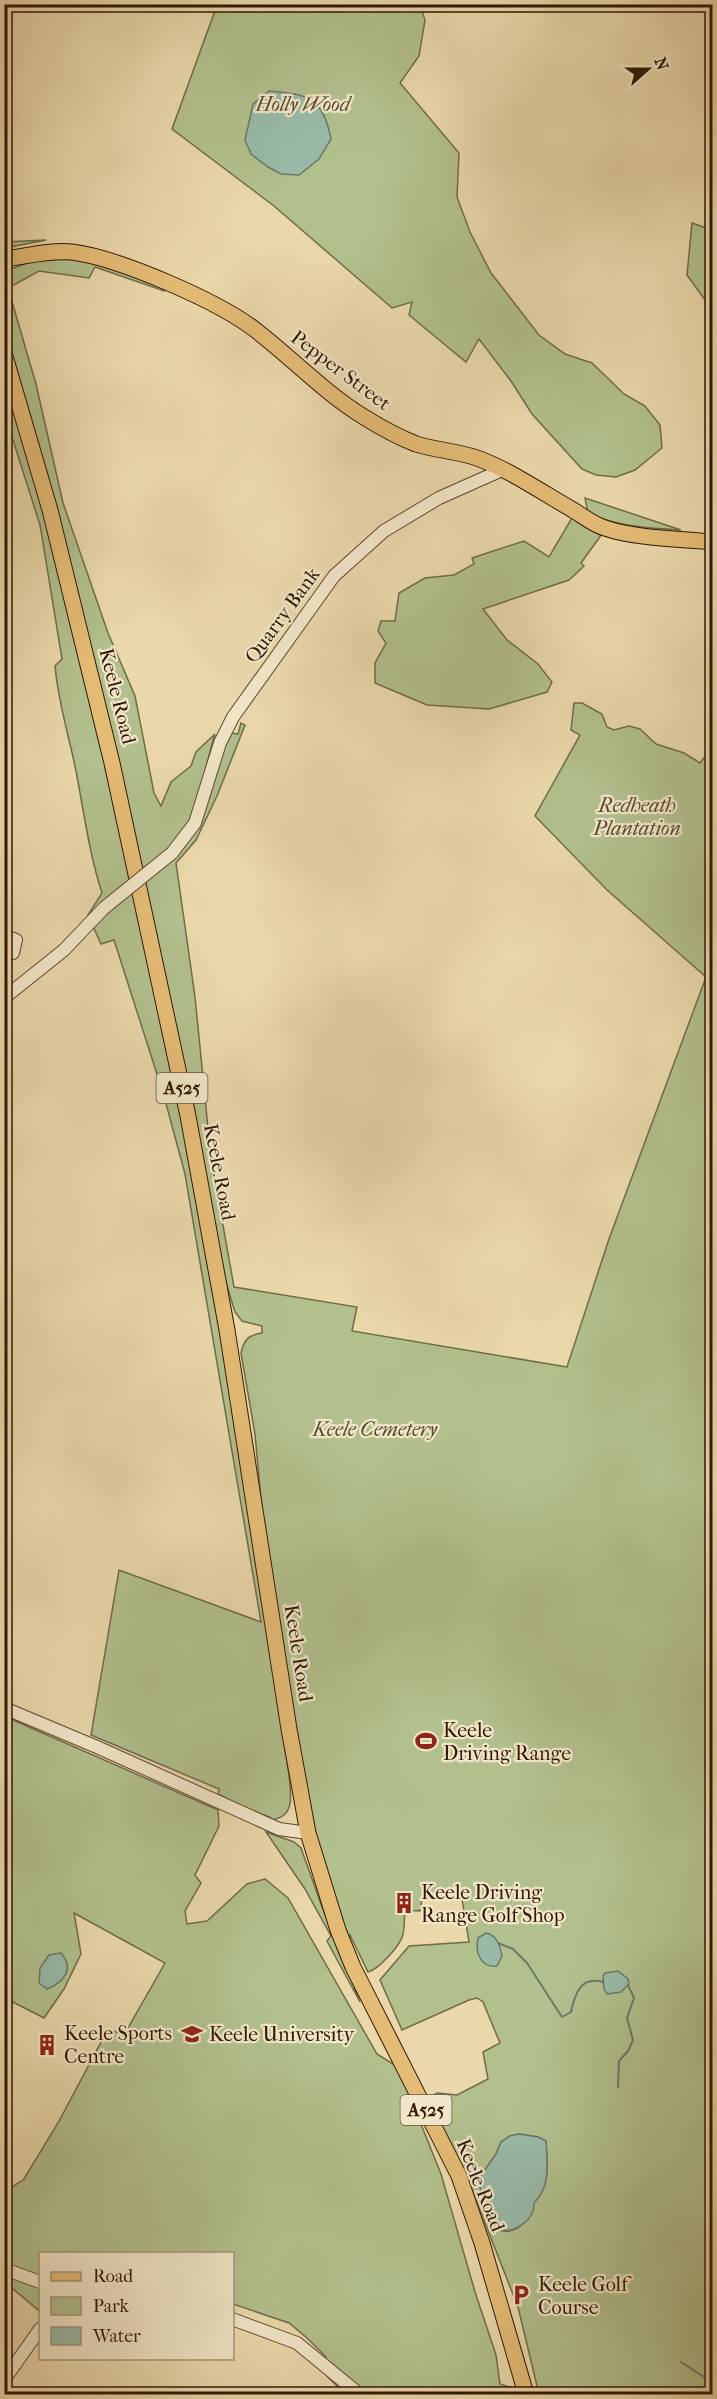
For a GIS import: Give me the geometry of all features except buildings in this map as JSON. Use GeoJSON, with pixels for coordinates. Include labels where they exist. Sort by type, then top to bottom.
{"type":"FeatureCollection","features":[{"type":"Feature","properties":{"kind":"main road","name":"Pepper Street"},"geometry":{"type":"LineString","coordinates":[[8,260],[49,252],[72,252],[115,263],[184,291],[244,322],[332,395],[380,426],[417,444],[474,457],[502,470],[604,528],[712,542]]}},
{"type":"Feature","properties":{"kind":"main road","name":"Keele Road"},"geometry":{"type":"LineString","coordinates":[[4,353],[50,510],[107,743],[181,1083],[227,1330],[289,1729],[308,1833],[338,1930],[356,1975],[459,2176],[486,2254],[526,2394]]}},
{"type":"Feature","properties":{"kind":"street","name":"Quarry Bank"},"geometry":{"type":"LineString","coordinates":[[4,998],[64,950],[104,908],[171,853],[195,823],[220,742],[233,717],[334,576],[384,531],[439,498],[502,470]]}},
{"type":"Feature","properties":{"kind":"street"},"geometry":{"type":"LineString","coordinates":[[4,935],[15,940],[13,953],[4,951]]}},
{"type":"Feature","properties":{"kind":"street"},"geometry":{"type":"LineString","coordinates":[[4,1708],[279,1829],[308,1833]]}},
{"type":"Feature","properties":{"kind":"street"},"geometry":{"type":"LineString","coordinates":[[4,2269],[39,2282]]}},
{"type":"Feature","properties":{"kind":"street"},"geometry":{"type":"LineString","coordinates":[[234,2320],[297,2343],[359,2394]]}},
{"type":"Feature","properties":{"kind":"street"},"geometry":{"type":"LineString","coordinates":[[4,2380],[39,2330]]}},
{"type":"Feature","properties":{"kind":"green space","name":"Holly Wood"},"geometry":{"type":"Polygon","coordinates":[[[217,5],[420,5],[425,20],[419,56],[400,83],[459,153],[457,197],[470,232],[491,273],[539,335],[565,354],[592,363],[624,394],[645,406],[660,425],[662,448],[635,470],[616,477],[596,475],[582,469],[532,414],[511,381],[479,339],[466,362],[409,315],[412,302],[392,308],[274,206],[172,129],[217,5]]]}},
{"type":"Feature","properties":{"kind":"green space"},"geometry":{"type":"Polygon","coordinates":[[[692,223],[712,230],[712,305],[705,300],[687,275],[692,223]]]}},
{"type":"Feature","properties":{"kind":"green space"},"geometry":{"type":"Polygon","coordinates":[[[46,240],[5,248],[5,242],[46,240]]]}},
{"type":"Feature","properties":{"kind":"green space"},"geometry":{"type":"Polygon","coordinates":[[[59,256],[101,262],[163,285],[164,291],[95,267],[89,278],[39,271],[8,288],[36,384],[63,503],[108,633],[135,696],[154,793],[161,806],[171,782],[191,766],[196,752],[215,734],[194,810],[188,824],[168,849],[174,856],[203,816],[226,735],[238,734],[241,723],[245,725],[217,796],[196,840],[176,863],[195,997],[211,1158],[234,1287],[357,1307],[352,1331],[567,1367],[609,1239],[706,977],[607,890],[535,816],[580,735],[571,730],[574,703],[582,703],[602,714],[607,727],[614,730],[629,726],[640,729],[656,744],[684,753],[700,763],[712,748],[712,2394],[345,2394],[318,2367],[326,2357],[289,2323],[234,2304],[234,2252],[39,2252],[38,2310],[5,2282],[5,2192],[24,2179],[58,2123],[108,2029],[124,2035],[165,1963],[74,1913],[81,1954],[64,1989],[44,2018],[5,1998],[4,1716],[218,1810],[219,1826],[195,1875],[201,1883],[185,1911],[187,1924],[207,1921],[247,1884],[265,1879],[288,1898],[377,2054],[398,2067],[441,2174],[496,2355],[500,2384],[528,2393],[538,2390],[518,2307],[465,2172],[428,2099],[437,2093],[457,2095],[488,2079],[483,2052],[500,2043],[483,2002],[477,1998],[402,2030],[380,1980],[409,1946],[469,1942],[461,1893],[422,1899],[420,1911],[405,1910],[404,1931],[401,1939],[383,1962],[368,1972],[350,1935],[345,1937],[316,1842],[303,1780],[262,1510],[255,1434],[241,1353],[247,1339],[262,1333],[262,1326],[242,1321],[235,1312],[227,1286],[212,1221],[163,965],[131,824],[64,547],[5,333],[5,271],[44,257],[59,256]],[[519,2134],[510,2136],[501,2142],[496,2154],[480,2177],[485,2207],[491,2221],[500,2230],[512,2231],[518,2228],[531,2214],[533,2203],[543,2189],[547,2174],[546,2141],[538,2137],[519,2134]]]}},
{"type":"Feature","properties":{"kind":"green space"},"geometry":{"type":"Polygon","coordinates":[[[4,372],[34,468],[105,752],[204,1226],[290,1782],[291,1797],[288,1810],[284,1815],[270,1820],[270,1817],[253,1812],[218,1794],[219,1789],[91,1735],[119,1570],[261,1622],[185,1174],[164,1096],[114,940],[101,944],[88,915],[102,893],[90,848],[59,693],[55,666],[62,659],[40,525],[5,415],[4,372]]]}},
{"type":"Feature","properties":{"kind":"green space"},"geometry":{"type":"Polygon","coordinates":[[[585,498],[681,530],[633,526],[599,518],[588,513],[585,498]]]}},
{"type":"Feature","properties":{"kind":"green space"},"geometry":{"type":"Polygon","coordinates":[[[573,516],[602,534],[581,563],[584,566],[569,580],[483,609],[507,640],[538,664],[552,682],[547,692],[489,709],[427,705],[375,683],[375,663],[386,643],[378,631],[381,621],[395,621],[399,593],[425,578],[454,575],[474,564],[472,558],[524,541],[549,557],[573,516]]]}},
{"type":"Feature","properties":{"kind":"green space"},"geometry":{"type":"Polygon","coordinates":[[[266,1832],[294,1842],[301,1848],[360,2002],[327,1941],[331,1936],[305,1889],[266,1832]]]}},
{"type":"Feature","properties":{"kind":"water"},"geometry":{"type":"Polygon","coordinates":[[[269,91],[294,94],[312,101],[324,115],[328,125],[331,139],[319,159],[299,175],[281,174],[268,167],[251,154],[245,140],[253,104],[269,91]]]}},
{"type":"Feature","properties":{"kind":"water"},"geometry":{"type":"Polygon","coordinates":[[[486,1933],[495,1939],[500,1948],[502,1956],[497,1966],[486,1964],[478,1954],[478,1938],[486,1933]]]}},
{"type":"Feature","properties":{"kind":"water"},"geometry":{"type":"Polygon","coordinates":[[[61,1953],[67,1964],[66,1974],[58,1983],[47,1989],[39,1983],[40,1968],[49,1955],[61,1953]]]}},
{"type":"Feature","properties":{"kind":"water"},"geometry":{"type":"Polygon","coordinates":[[[618,1971],[628,1979],[629,1984],[621,1992],[607,1994],[604,1989],[603,1976],[605,1973],[618,1971]]]}},
{"type":"Feature","properties":{"kind":"water"},"geometry":{"type":"Polygon","coordinates":[[[519,2134],[538,2137],[546,2141],[546,2182],[534,2203],[528,2220],[518,2227],[500,2230],[491,2219],[485,2206],[480,2177],[496,2154],[501,2142],[510,2136],[519,2134]]]}},
{"type":"Feature","properties":{"kind":"waterway"},"geometry":{"type":"LineString","coordinates":[[498,1943],[513,1949],[527,1963],[562,2017],[571,2012],[577,1993],[584,1984],[589,1981],[603,1982]]}},
{"type":"Feature","properties":{"kind":"waterway"},"geometry":{"type":"LineString","coordinates":[[618,2087],[619,2061],[628,2051],[633,2040],[627,2018],[634,1998],[628,1985]]}},
{"type":"Feature","properties":{"kind":"waterway"},"geometry":{"type":"LineString","coordinates":[[681,2362],[712,2382]]}},
{"type":"Feature","properties":{"kind":"place","name":"Keele Driving Range"},"geometry":{"type":"Point","coordinates":[426,1741]}},
{"type":"Feature","properties":{"kind":"place","name":"Keele Driving Range Golf Shop"},"geometry":{"type":"Point","coordinates":[404,1903]}},
{"type":"Feature","properties":{"kind":"place","name":"Keele University"},"geometry":{"type":"Point","coordinates":[192,2034]}},
{"type":"Feature","properties":{"kind":"place","name":"Keele Sports Centre"},"geometry":{"type":"Point","coordinates":[47,2045]}},
{"type":"Feature","properties":{"kind":"place","name":"Keele Golf Course"},"geometry":{"type":"Point","coordinates":[521,2295]}},
{"type":"Feature","properties":{"kind":"park label","name":"Redheath Plantation"},"geometry":{"type":"Point","coordinates":[637,816]}},
{"type":"Feature","properties":{"kind":"park label","name":"Keele Cemetery"},"geometry":{"type":"Point","coordinates":[375,1429]}}]}
